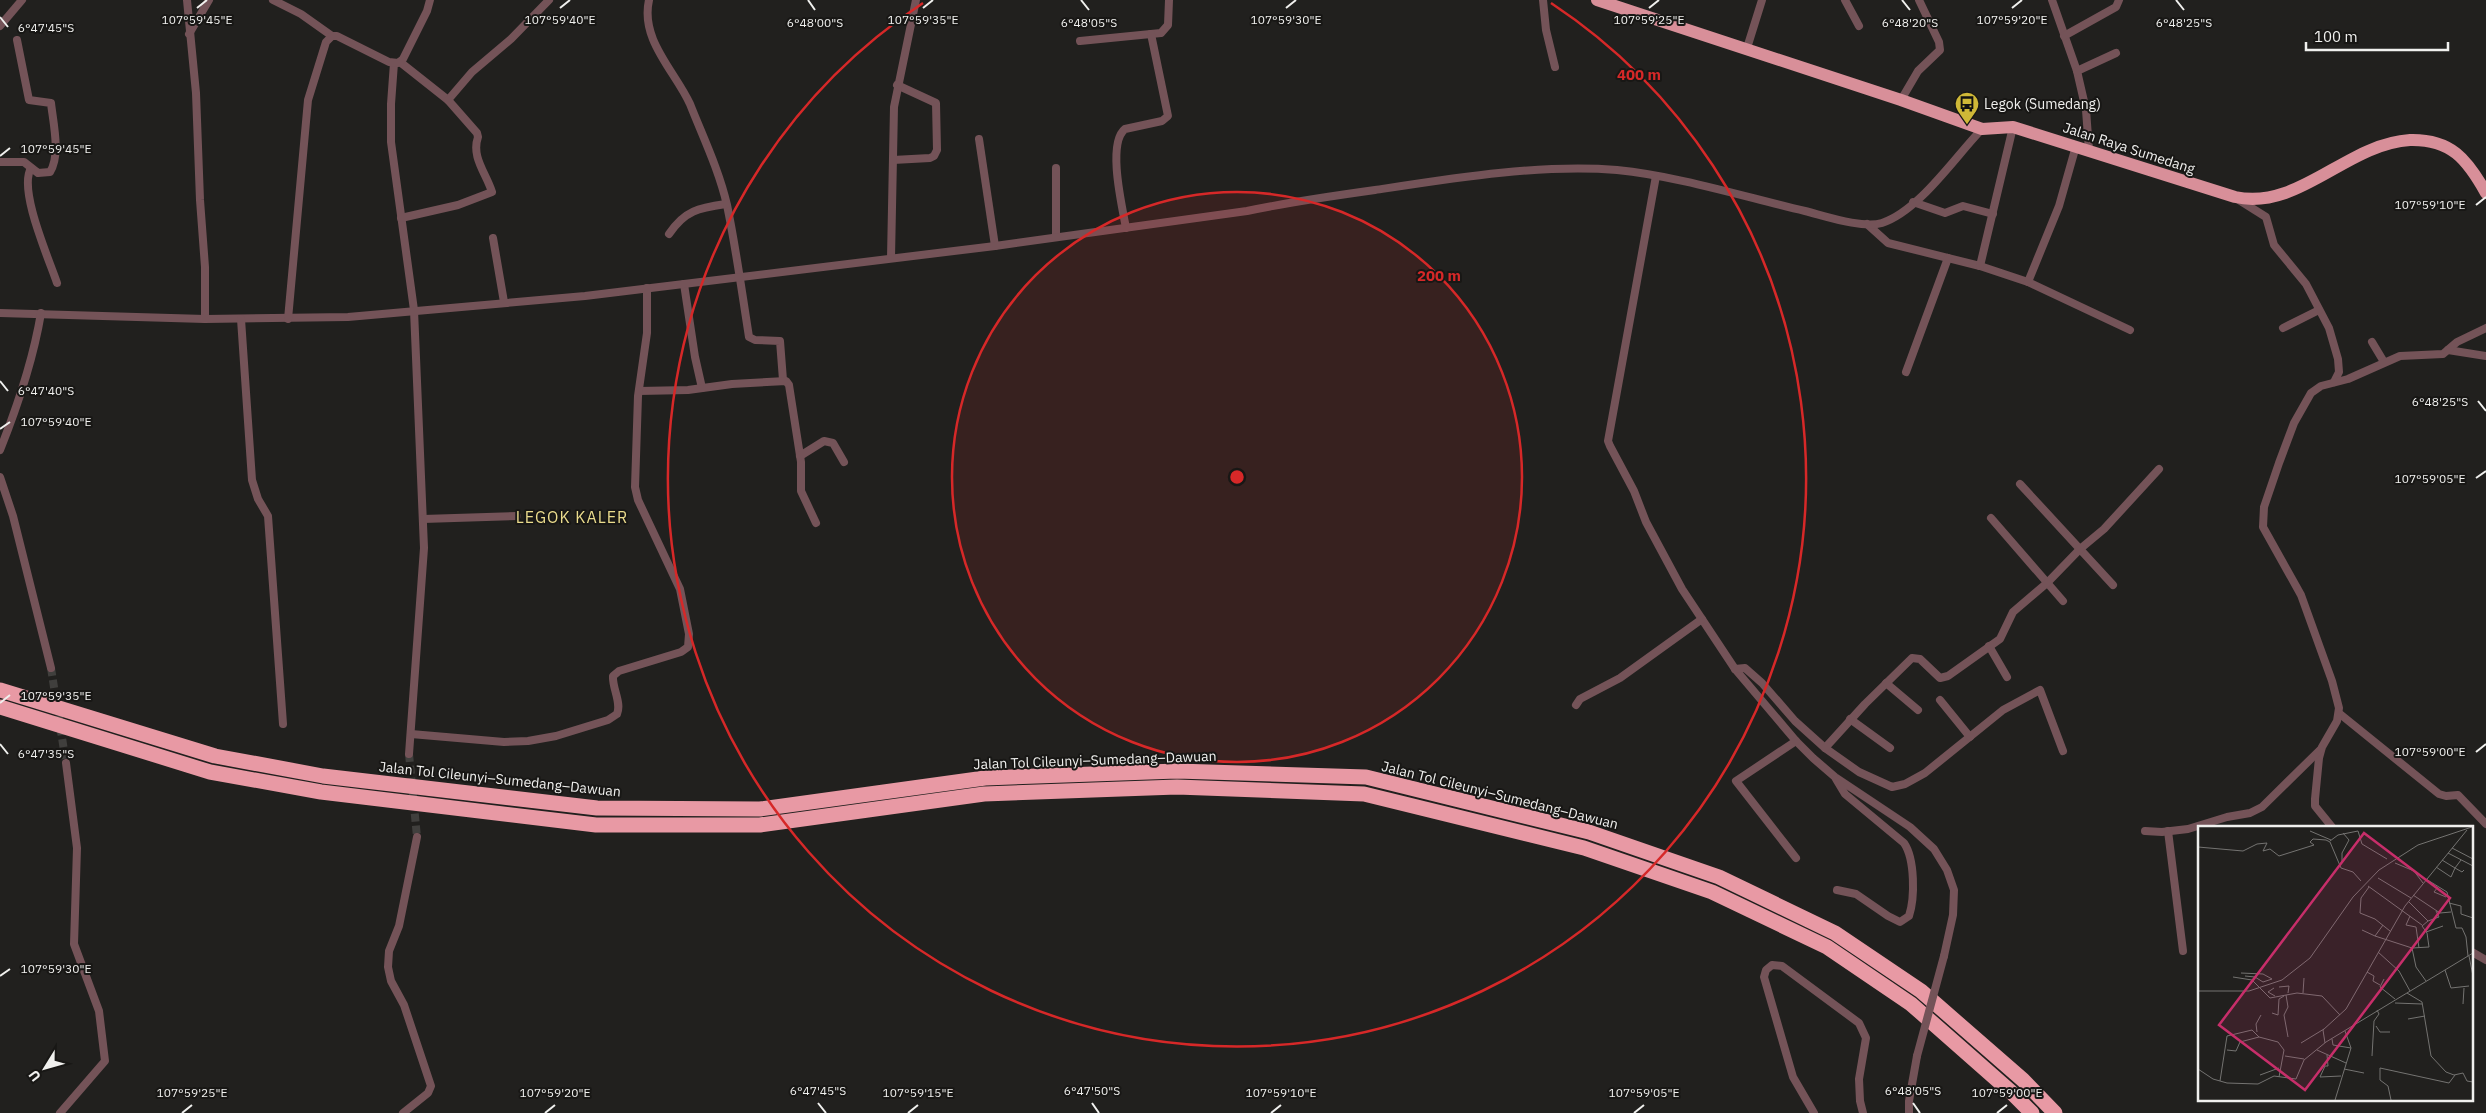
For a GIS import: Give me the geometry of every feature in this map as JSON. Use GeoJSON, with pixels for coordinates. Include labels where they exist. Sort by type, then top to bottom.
{"type":"FeatureCollection","features":[{"type":"Feature","properties":{"kind":"highway","name":"Jalan Raya Sumedang"},"geometry":{"type":"LineString","coordinates":[[1597,0],[1747,48],[1901,100],[1982,130],[2013,127],[2248,200],[2274,197],[2323,174],[2369,149],[2389,142],[2418,140],[2435,141],[2453,149],[2486,193]]}},
{"type":"Feature","properties":{"kind":"highway","name":"Jalan Tol Cileunyi–Sumedang–Dawuan"},"geometry":{"type":"LineString","coordinates":[[0,690],[215,756],[323,776],[597,808],[760,809],[985,778],[1177,771],[1366,777],[1589,832],[1718,877],[1835,933],[1921,991],[2023,1080],[2055,1113]]}},
{"type":"Feature","properties":{"kind":"highway"},"geometry":{"type":"LineString","coordinates":[[0,707],[210,772],[321,792],[596,825],[760,826],[984,794],[1177,788],[1364,794],[1584,848],[1712,892],[1818,943],[1911,1004],[2011,1092],[2032,1113]]}},
{"type":"Feature","properties":{"kind":"street"},"geometry":{"type":"LineString","coordinates":[[0,26],[22,0]]}},
{"type":"Feature","properties":{"kind":"street"},"geometry":{"type":"LineString","coordinates":[[187,0],[196,94],[200,200],[205,267],[205,319]]}},
{"type":"Feature","properties":{"kind":"street"},"geometry":{"type":"LineString","coordinates":[[189,34],[210,0]]}},
{"type":"Feature","properties":{"kind":"street"},"geometry":{"type":"LineString","coordinates":[[273,0],[301,14],[332,36],[337,36],[397,62],[448,100],[477,133],[478,137],[475,145],[477,156],[492,192],[458,205],[401,218]]}},
{"type":"Feature","properties":{"kind":"street"},"geometry":{"type":"LineString","coordinates":[[409,754],[424,557],[423,519],[414,310],[391,142],[390,104],[397,62],[427,11],[430,0]]}},
{"type":"Feature","properties":{"kind":"street"},"geometry":{"type":"LineString","coordinates":[[448,100],[472,72],[510,39],[550,0]]}},
{"type":"Feature","properties":{"kind":"street"},"geometry":{"type":"LineString","coordinates":[[648,0],[650,25],[654,42],[688,102],[715,166],[726,204],[749,337],[755,340],[780,341],[784,380],[789,385],[800,456],[802,491],[816,523]]}},
{"type":"Feature","properties":{"kind":"street"},"geometry":{"type":"LineString","coordinates":[[891,258],[894,107],[916,0]]}},
{"type":"Feature","properties":{"kind":"street"},"geometry":{"type":"LineString","coordinates":[[1080,41],[1161,33],[1168,25],[1169,0]]}},
{"type":"Feature","properties":{"kind":"street"},"geometry":{"type":"LineString","coordinates":[[1543,0],[1546,30],[1555,67]]}},
{"type":"Feature","properties":{"kind":"street"},"geometry":{"type":"LineString","coordinates":[[1747,48],[1762,0]]}},
{"type":"Feature","properties":{"kind":"street"},"geometry":{"type":"LineString","coordinates":[[1845,0],[1860,26]]}},
{"type":"Feature","properties":{"kind":"street"},"geometry":{"type":"LineString","coordinates":[[1901,100],[1917,73],[1940,50],[1940,42],[1919,0]]}},
{"type":"Feature","properties":{"kind":"street"},"geometry":{"type":"LineString","coordinates":[[2052,0],[2077,71],[2086,110],[2089,150]]}},
{"type":"Feature","properties":{"kind":"street"},"geometry":{"type":"LineString","coordinates":[[2064,36],[2116,8],[2119,0]]}},
{"type":"Feature","properties":{"kind":"street"},"geometry":{"type":"LineString","coordinates":[[1126,228],[1118,181],[1118,139],[1125,129],[1162,120],[1168,116],[1150,34]]}},
{"type":"Feature","properties":{"kind":"street"},"geometry":{"type":"LineString","coordinates":[[288,319],[308,100],[326,42],[332,36]]}},
{"type":"Feature","properties":{"kind":"street"},"geometry":{"type":"LineString","coordinates":[[0,162],[24,162],[38,173],[47,172],[52,169],[55,149],[51,103],[29,100],[17,40]]}},
{"type":"Feature","properties":{"kind":"street"},"geometry":{"type":"LineString","coordinates":[[2077,71],[2116,53]]}},
{"type":"Feature","properties":{"kind":"street"},"geometry":{"type":"LineString","coordinates":[[893,160],[930,158],[934,156],[937,150],[936,103],[898,85]]}},
{"type":"Feature","properties":{"kind":"street"},"geometry":{"type":"LineString","coordinates":[[1980,266],[2013,127]]}},
{"type":"Feature","properties":{"kind":"street"},"geometry":{"type":"LineString","coordinates":[[0,313],[205,319],[288,319],[348,317],[480,306],[740,278],[995,246],[1247,212],[1288,202],[1463,177],[1587,168],[1656,176],[1867,224],[1887,221],[1914,202],[1982,130]]}},
{"type":"Feature","properties":{"kind":"street"},"geometry":{"type":"LineString","coordinates":[[979,139],[995,246]]}},
{"type":"Feature","properties":{"kind":"street"},"geometry":{"type":"LineString","coordinates":[[2028,282],[2060,206],[2076,146]]}},
{"type":"Feature","properties":{"kind":"street"},"geometry":{"type":"LineString","coordinates":[[31,168],[28,178],[33,213],[57,283]]}},
{"type":"Feature","properties":{"kind":"street"},"geometry":{"type":"LineString","coordinates":[[1056,168],[1056,237]]}},
{"type":"Feature","properties":{"kind":"street"},"geometry":{"type":"LineString","coordinates":[[1656,176],[1608,441],[1634,491],[1646,522],[1682,590],[1735,669],[1796,741],[1836,777],[1910,827],[1934,849],[1947,870],[1954,890],[1953,915],[1917,1056],[1909,1101],[1909,1113]]}},
{"type":"Feature","properties":{"kind":"street"},"geometry":{"type":"LineString","coordinates":[[2235,197],[2266,217],[2274,245],[2303,278],[2329,328],[2338,359],[2339,372],[2334,382]]}},
{"type":"Feature","properties":{"kind":"street"},"geometry":{"type":"LineString","coordinates":[[1914,202],[1945,213],[1963,206],[1993,214]]}},
{"type":"Feature","properties":{"kind":"street"},"geometry":{"type":"LineString","coordinates":[[669,234],[685,215],[696,210],[726,204]]}},
{"type":"Feature","properties":{"kind":"street"},"geometry":{"type":"LineString","coordinates":[[1867,224],[1888,243],[1980,266],[2028,282],[2130,330]]}},
{"type":"Feature","properties":{"kind":"street"},"geometry":{"type":"LineString","coordinates":[[493,238],[504,302]]}},
{"type":"Feature","properties":{"kind":"street"},"geometry":{"type":"LineString","coordinates":[[1906,372],[1948,258]]}},
{"type":"Feature","properties":{"kind":"street"},"geometry":{"type":"LineString","coordinates":[[684,284],[695,358],[702,388]]}},
{"type":"Feature","properties":{"kind":"street"},"geometry":{"type":"LineString","coordinates":[[411,734],[504,742],[528,742],[556,736],[608,720],[617,714],[618,707],[613,683],[614,676],[619,671],[681,652],[688,647],[689,634],[680,589],[638,500],[635,488],[635,441],[639,391],[647,333],[647,288]]}},
{"type":"Feature","properties":{"kind":"street"},"geometry":{"type":"LineString","coordinates":[[2283,328],[2319,310]]}},
{"type":"Feature","properties":{"kind":"street"},"geometry":{"type":"LineString","coordinates":[[0,450],[24,386],[34,350],[41,313]]}},
{"type":"Feature","properties":{"kind":"street"},"geometry":{"type":"LineString","coordinates":[[241,319],[252,480],[258,499],[268,516],[283,724]]}},
{"type":"Feature","properties":{"kind":"street"},"geometry":{"type":"LineString","coordinates":[[2486,328],[2457,342],[2440,354],[2400,356],[2348,379],[2321,386],[2311,392],[2294,424],[2262,516],[2263,527],[2301,595],[2332,681],[2340,714],[2439,794],[2446,796],[2458,795],[2486,824]]}},
{"type":"Feature","properties":{"kind":"street"},"geometry":{"type":"LineString","coordinates":[[2372,342],[2384,362]]}},
{"type":"Feature","properties":{"kind":"street"},"geometry":{"type":"LineString","coordinates":[[2448,350],[2486,356]]}},
{"type":"Feature","properties":{"kind":"street"},"geometry":{"type":"LineString","coordinates":[[639,391],[702,388],[784,380]]}},
{"type":"Feature","properties":{"kind":"street"},"geometry":{"type":"LineString","coordinates":[[800,456],[824,441],[833,443],[844,462]]}},
{"type":"Feature","properties":{"kind":"street"},"geometry":{"type":"LineString","coordinates":[[1825,748],[1850,719],[1912,658],[1920,659],[1940,678],[1948,676],[2000,639],[2013,612],[2104,529],[2158,469]]}},
{"type":"Feature","properties":{"kind":"street"},"geometry":{"type":"LineString","coordinates":[[0,477],[13,516],[51,668]]}},
{"type":"Feature","properties":{"kind":"street"},"geometry":{"type":"LineString","coordinates":[[2020,484],[2113,585]]}},
{"type":"Feature","properties":{"kind":"street"},"geometry":{"type":"LineString","coordinates":[[423,519],[516,516]]}},
{"type":"Feature","properties":{"kind":"street"},"geometry":{"type":"LineString","coordinates":[[1991,518],[2063,601]]}},
{"type":"Feature","properties":{"kind":"street"},"geometry":{"type":"LineString","coordinates":[[1576,706],[1580,699],[1620,678],[1702,619]]}},
{"type":"Feature","properties":{"kind":"street"},"geometry":{"type":"LineString","coordinates":[[1989,646],[2008,677]]}},
{"type":"Feature","properties":{"kind":"street"},"geometry":{"type":"LineString","coordinates":[[1735,669],[1745,668],[1762,683],[1795,721],[1825,748],[1859,772],[1892,787],[1905,784],[1925,773],[2003,710],[2040,690],[2063,751]]}},
{"type":"Feature","properties":{"kind":"street"},"geometry":{"type":"LineString","coordinates":[[1886,684],[1918,710]]}},
{"type":"Feature","properties":{"kind":"street"},"geometry":{"type":"LineString","coordinates":[[1940,700],[1970,737]]}},
{"type":"Feature","properties":{"kind":"street"},"geometry":{"type":"LineString","coordinates":[[2331,826],[2315,806],[2319,758],[2322,747],[2340,714]]}},
{"type":"Feature","properties":{"kind":"street"},"geometry":{"type":"LineString","coordinates":[[1850,719],[1890,748]]}},
{"type":"Feature","properties":{"kind":"street"},"geometry":{"type":"LineString","coordinates":[[1796,741],[1736,782],[1796,858]]}},
{"type":"Feature","properties":{"kind":"street"},"geometry":{"type":"LineString","coordinates":[[2199,826],[2262,807],[2322,747]]}},
{"type":"Feature","properties":{"kind":"street"},"geometry":{"type":"LineString","coordinates":[[60,1113],[106,1062],[99,1011],[74,944],[77,848],[66,764]]}},
{"type":"Feature","properties":{"kind":"street"},"geometry":{"type":"LineString","coordinates":[[1836,777],[1845,794],[1904,843],[1910,851],[1913,903],[1909,916],[1900,922],[1856,894],[1837,890]]}},
{"type":"Feature","properties":{"kind":"street"},"geometry":{"type":"LineString","coordinates":[[2145,831],[2168,831],[2198,826]]}},
{"type":"Feature","properties":{"kind":"street"},"geometry":{"type":"LineString","coordinates":[[2168,831],[2183,951]]}},
{"type":"Feature","properties":{"kind":"street"},"geometry":{"type":"LineString","coordinates":[[403,1113],[428,1093],[431,1086],[404,1005],[391,980],[388,967],[389,951],[399,926],[417,837]]}},
{"type":"Feature","properties":{"kind":"street"},"geometry":{"type":"LineString","coordinates":[[2474,953],[2486,960]]}},
{"type":"Feature","properties":{"kind":"street"},"geometry":{"type":"LineString","coordinates":[[1814,1113],[1793,1077],[1764,977],[1766,970],[1772,965],[1782,966],[1859,1023],[1866,1038],[1859,1079],[1860,1101],[1863,1113]]}},
{"type":"Feature","properties":{"kind":"tunnel"},"geometry":{"type":"LineString","coordinates":[[51,668],[66,763]]}},
{"type":"Feature","properties":{"kind":"tunnel"},"geometry":{"type":"LineString","coordinates":[[409,754],[417,837]]}},
{"type":"Feature","properties":{"kind":"place","name":"Legok (Sumedang)"},"geometry":{"type":"Point","coordinates":[1967,125]}},
{"type":"Feature","properties":{"kind":"district","name":"LEGOK KALER"},"geometry":{"type":"Point","coordinates":[572,517]}}]}
